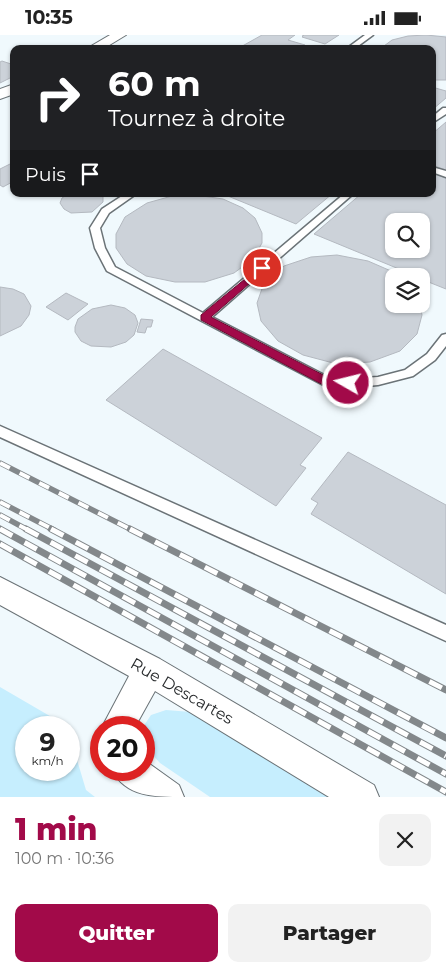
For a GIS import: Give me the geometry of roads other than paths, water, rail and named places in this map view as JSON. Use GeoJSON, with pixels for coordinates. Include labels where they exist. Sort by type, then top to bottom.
{"type":"FeatureCollection","features":[{"type":"Feature","properties":{"kind":"street"},"geometry":{"type":"LineString","coordinates":[[100,45],[120,35]]}},
{"type":"Feature","properties":{"kind":"street","name":"Rue Descartes"},"geometry":{"type":"LineString","coordinates":[[0,590],[149,670],[362,797]]}},
{"type":"Feature","properties":{"kind":"street"},"geometry":{"type":"LineString","coordinates":[[124,716],[149,670]]}},
{"type":"Feature","properties":{"kind":"street"},"geometry":{"type":"LineString","coordinates":[[144,781],[167,797]]}},
{"type":"Feature","properties":{"kind":"lane"},"geometry":{"type":"LineString","coordinates":[[355,45],[370,35]]}},
{"type":"Feature","properties":{"kind":"lane"},"geometry":{"type":"LineString","coordinates":[[436,118],[446,110]]}},
{"type":"Feature","properties":{"kind":"lane"},"geometry":{"type":"LineString","coordinates":[[126,197],[105,211],[95,228],[100,248],[111,269],[333,385],[378,381],[409,373],[431,357],[446,338]]}},
{"type":"Feature","properties":{"kind":"lane"},"geometry":{"type":"LineString","coordinates":[[204,318],[345,197]]}},
{"type":"Feature","properties":{"kind":"lane"},"geometry":{"type":"LineString","coordinates":[[0,431],[446,633]]}},
{"type":"Feature","properties":{"kind":"railway"},"geometry":{"type":"LineString","coordinates":[[0,463],[132,530]]}},
{"type":"Feature","properties":{"kind":"railway"},"geometry":{"type":"LineString","coordinates":[[0,502],[54,530]]}},
{"type":"Feature","properties":{"kind":"railway"},"geometry":{"type":"LineString","coordinates":[[0,515],[28,530]]}},
{"type":"Feature","properties":{"kind":"railway"},"geometry":{"type":"LineString","coordinates":[[2,530],[0,529],[446,774]]}},
{"type":"Feature","properties":{"kind":"railway"},"geometry":{"type":"LineString","coordinates":[[26,529],[446,756]]}},
{"type":"Feature","properties":{"kind":"railway"},"geometry":{"type":"LineString","coordinates":[[51,529],[446,738]]}},
{"type":"Feature","properties":{"kind":"railway"},"geometry":{"type":"LineString","coordinates":[[130,529],[446,690]]}},
{"type":"Feature","properties":{"kind":"railway"},"geometry":{"type":"LineString","coordinates":[[0,544],[446,792]]}}]}
